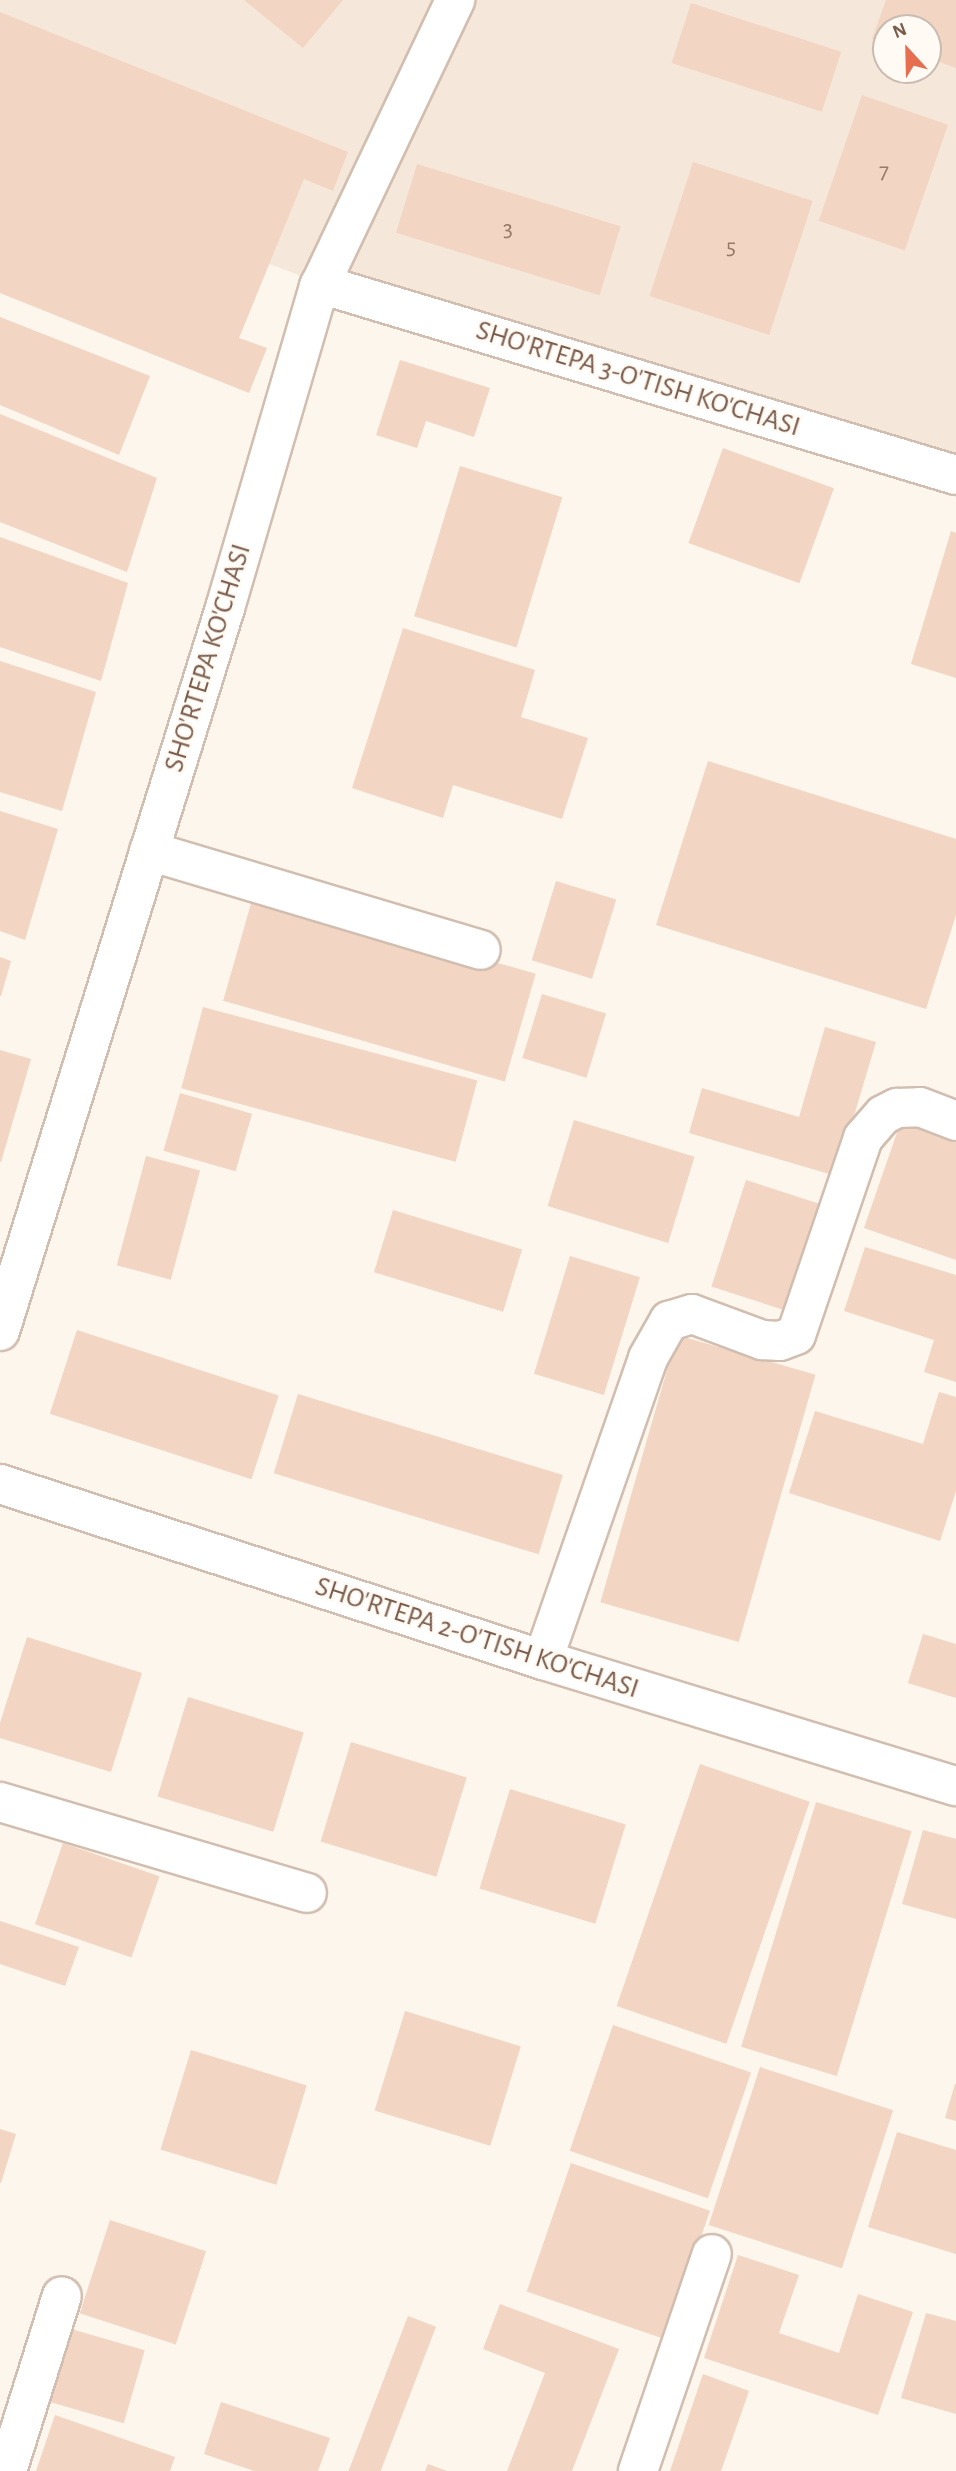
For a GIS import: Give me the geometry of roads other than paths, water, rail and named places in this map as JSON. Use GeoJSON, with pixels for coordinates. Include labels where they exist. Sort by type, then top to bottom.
{"type":"FeatureCollection","features":[{"type":"Feature","properties":{"kind":"street","name":"SHO'RTEPA KO'CHASI"},"geometry":{"type":"LineString","coordinates":[[0,1331],[149,851],[320,284],[455,0]]}},
{"type":"Feature","properties":{"kind":"street","name":"SHO'RTEPA 3-O'TISH KO'CHASI"},"geometry":{"type":"LineString","coordinates":[[320,284],[956,475]]}},
{"type":"Feature","properties":{"kind":"street"},"geometry":{"type":"LineString","coordinates":[[149,851],[481,950]]}},
{"type":"Feature","properties":{"kind":"street"},"geometry":{"type":"LineString","coordinates":[[542,1660],[648,1357],[669,1321],[692,1314],[762,1340],[780,1341],[796,1335],[863,1138],[883,1115],[897,1108],[920,1107],[956,1121]]}},
{"type":"Feature","properties":{"kind":"street","name":"SHO'RTEPA 2-O'TISH KO'CHASI"},"geometry":{"type":"LineString","coordinates":[[0,1484],[542,1660],[956,1786]]}},
{"type":"Feature","properties":{"kind":"street"},"geometry":{"type":"LineString","coordinates":[[0,1802],[307,1893]]}},
{"type":"Feature","properties":{"kind":"street"},"geometry":{"type":"LineString","coordinates":[[638,2471],[712,2254]]}},
{"type":"Feature","properties":{"kind":"street"},"geometry":{"type":"LineString","coordinates":[[7,2471],[62,2296]]}}]}
